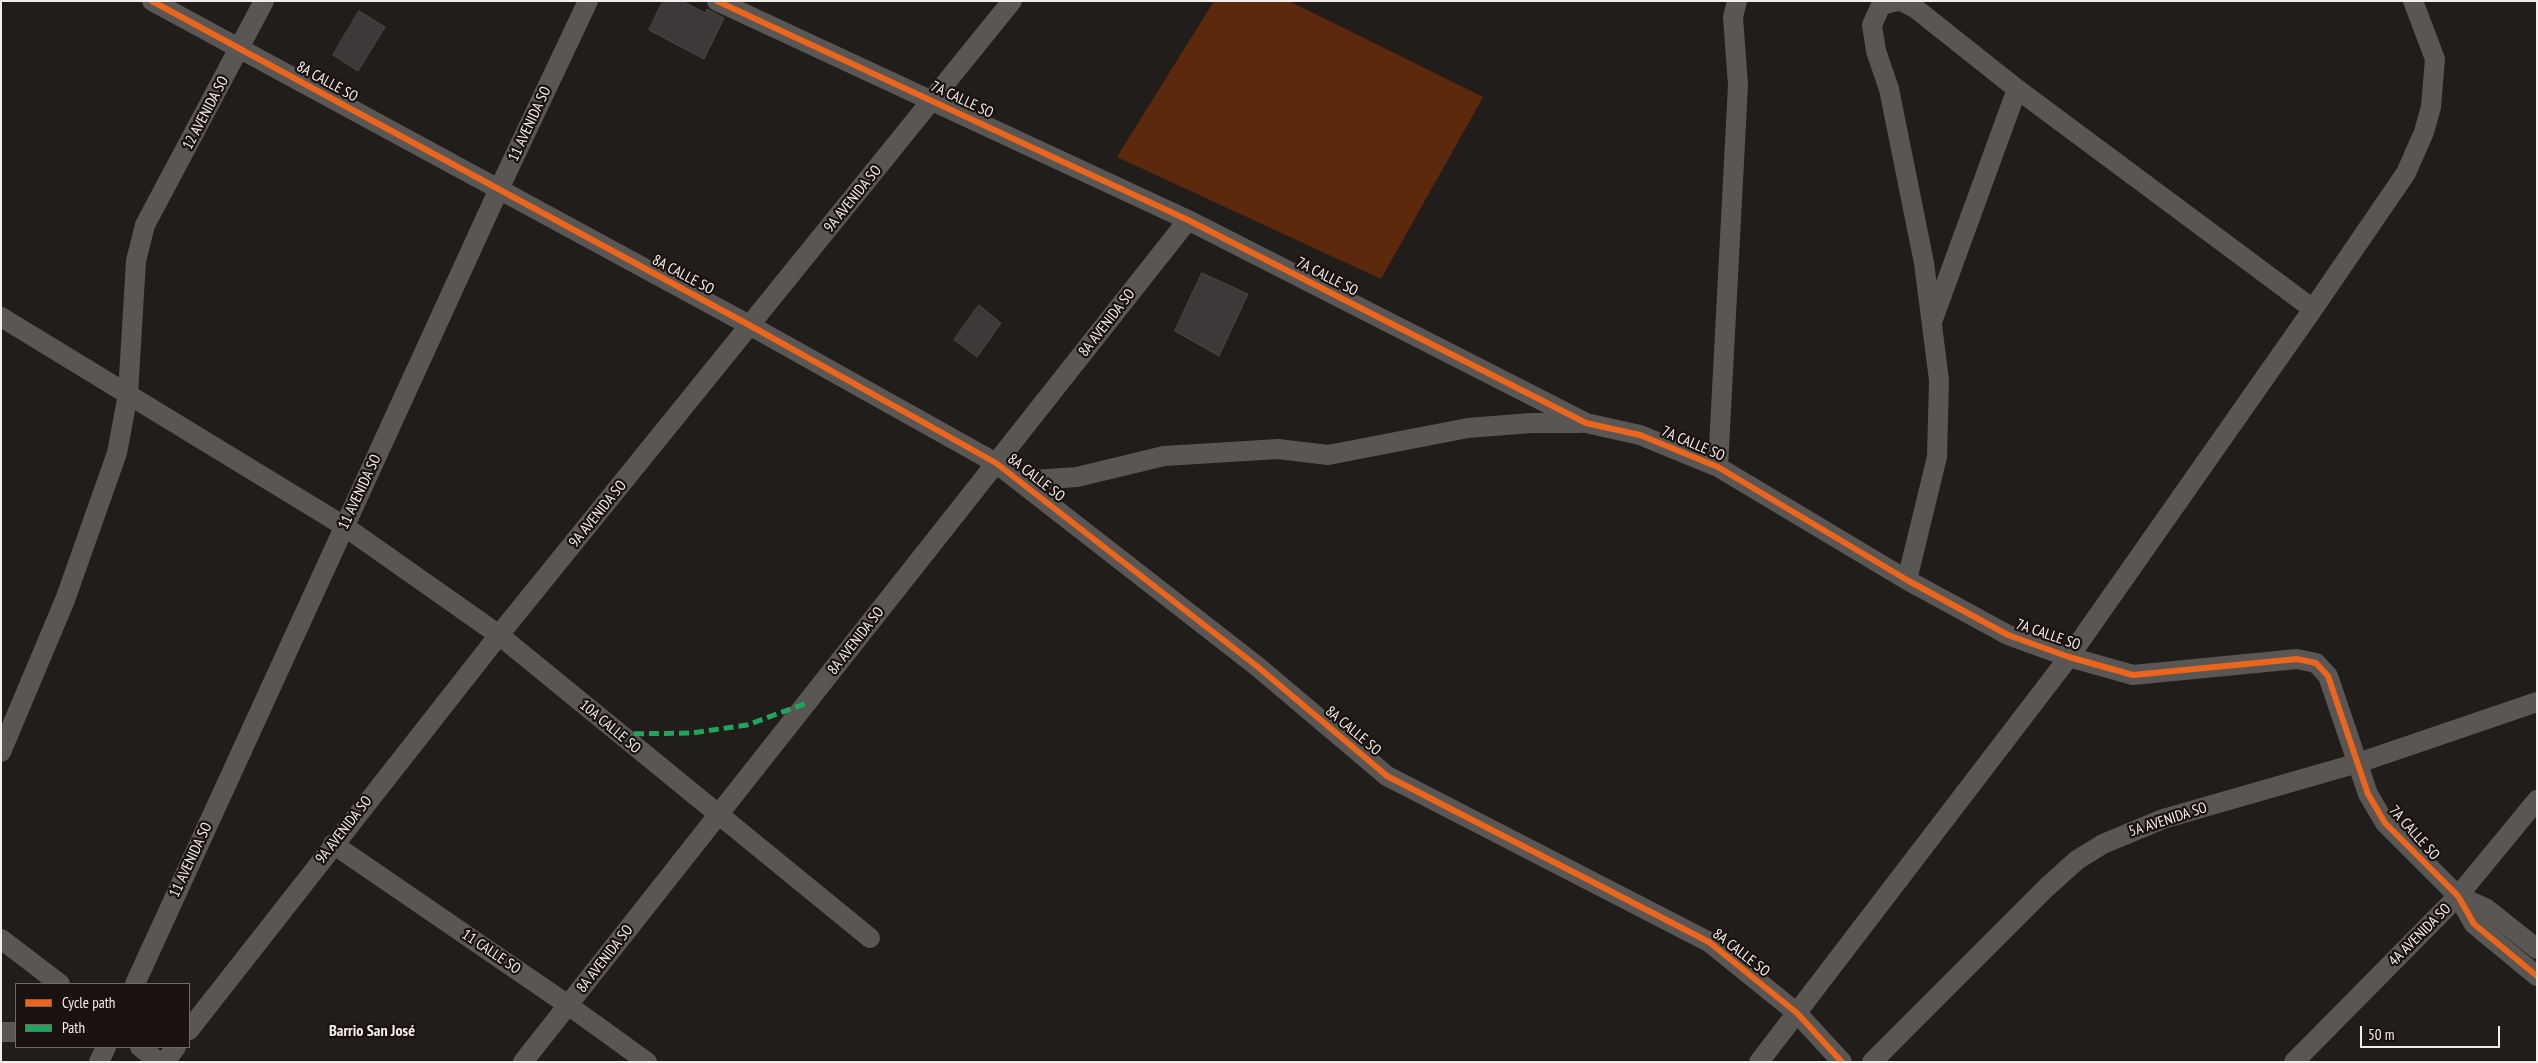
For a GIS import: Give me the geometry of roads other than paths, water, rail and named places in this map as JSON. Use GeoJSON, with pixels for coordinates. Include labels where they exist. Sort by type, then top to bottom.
{"type":"FeatureCollection","features":[{"type":"Feature","properties":{"kind":"street","name":"8A CALLE SO"},"geometry":{"type":"LineString","coordinates":[[152,1],[751,326],[996,463],[1258,667],[1387,776],[1709,942],[1797,1013],[1842,1062]]}},
{"type":"Feature","properties":{"kind":"street","name":"12 AVENIDA SO"},"geometry":{"type":"LineString","coordinates":[[1,752],[66,600],[117,453],[128,394],[136,261],[146,225],[264,1]]}},
{"type":"Feature","properties":{"kind":"street","name":"11 AVENIDA SO"},"geometry":{"type":"LineString","coordinates":[[135,983],[344,526],[588,1]]}},
{"type":"Feature","properties":{"kind":"street","name":"7A CALLE SO"},"geometry":{"type":"LineString","coordinates":[[717,1],[1188,220],[1586,423],[1640,435],[1718,467],[1907,580],[2008,635],[2069,657],[2133,675],[2296,659],[2316,663],[2328,676],[2368,794],[2385,823],[2458,896],[2474,924],[2537,976]]}},
{"type":"Feature","properties":{"kind":"street","name":"9A AVENIDA SO"},"geometry":{"type":"LineString","coordinates":[[190,1029],[333,844],[499,635],[751,326],[1012,1]]}},
{"type":"Feature","properties":{"kind":"street"},"geometry":{"type":"LineString","coordinates":[[1718,467],[1738,85],[1733,17],[1736,1]]}},
{"type":"Feature","properties":{"kind":"street"},"geometry":{"type":"LineString","coordinates":[[1907,580],[1937,457],[1938,380],[1924,263],[1891,99],[1876,52],[1872,25],[1881,5],[1899,1],[1915,8],[2017,89],[2313,309]]}},
{"type":"Feature","properties":{"kind":"street"},"geometry":{"type":"LineString","coordinates":[[1759,1062],[2069,657],[2406,173],[2424,132],[2431,107],[2435,59],[2413,1]]}},
{"type":"Feature","properties":{"kind":"street"},"geometry":{"type":"LineString","coordinates":[[1931,323],[2017,89]]}},
{"type":"Feature","properties":{"kind":"street","name":"8A AVENIDA SO"},"geometry":{"type":"LineString","coordinates":[[523,1062],[1188,220]]}},
{"type":"Feature","properties":{"kind":"street","name":"10A CALLE SO"},"geometry":{"type":"LineString","coordinates":[[1,317],[344,526],[499,635],[717,816],[870,938]]}},
{"type":"Feature","properties":{"kind":"street"},"geometry":{"type":"LineString","coordinates":[[1020,482],[1076,477],[1164,456],[1278,449],[1328,455],[1468,428],[1531,423],[1586,423]]}},
{"type":"Feature","properties":{"kind":"street","name":"5A AVENIDA SO"},"geometry":{"type":"LineString","coordinates":[[1872,1062],[2046,888],[2077,860],[2103,844],[2163,819],[2358,763],[2537,702]]}},
{"type":"Feature","properties":{"kind":"street","name":"4A AVENIDA SO"},"geometry":{"type":"LineString","coordinates":[[2294,1062],[2458,896],[2537,800]]}},
{"type":"Feature","properties":{"kind":"street","name":"11 CALLE SO"},"geometry":{"type":"LineString","coordinates":[[333,844],[568,1005],[647,1062]]}},
{"type":"Feature","properties":{"kind":"street","name":"7A CALLE SO"},"geometry":{"type":"LineString","coordinates":[[2458,896],[2487,909],[2537,949]]}},
{"type":"Feature","properties":{"kind":"street"},"geometry":{"type":"LineString","coordinates":[[1,939],[59,983]]}},
{"type":"Feature","properties":{"kind":"street"},"geometry":{"type":"LineString","coordinates":[[1,1032],[15,1032]]}},
{"type":"Feature","properties":{"kind":"street"},"geometry":{"type":"LineString","coordinates":[[99,1062],[106,1048]]}},
{"type":"Feature","properties":{"kind":"street"},"geometry":{"type":"LineString","coordinates":[[141,1048],[159,1062]]}},
{"type":"Feature","properties":{"kind":"street"},"geometry":{"type":"LineString","coordinates":[[165,1062],[175,1048]]}},
{"type":"Feature","properties":{"kind":"district","name":"Barrio San José"},"geometry":{"type":"Point","coordinates":[372,1031]}}]}
